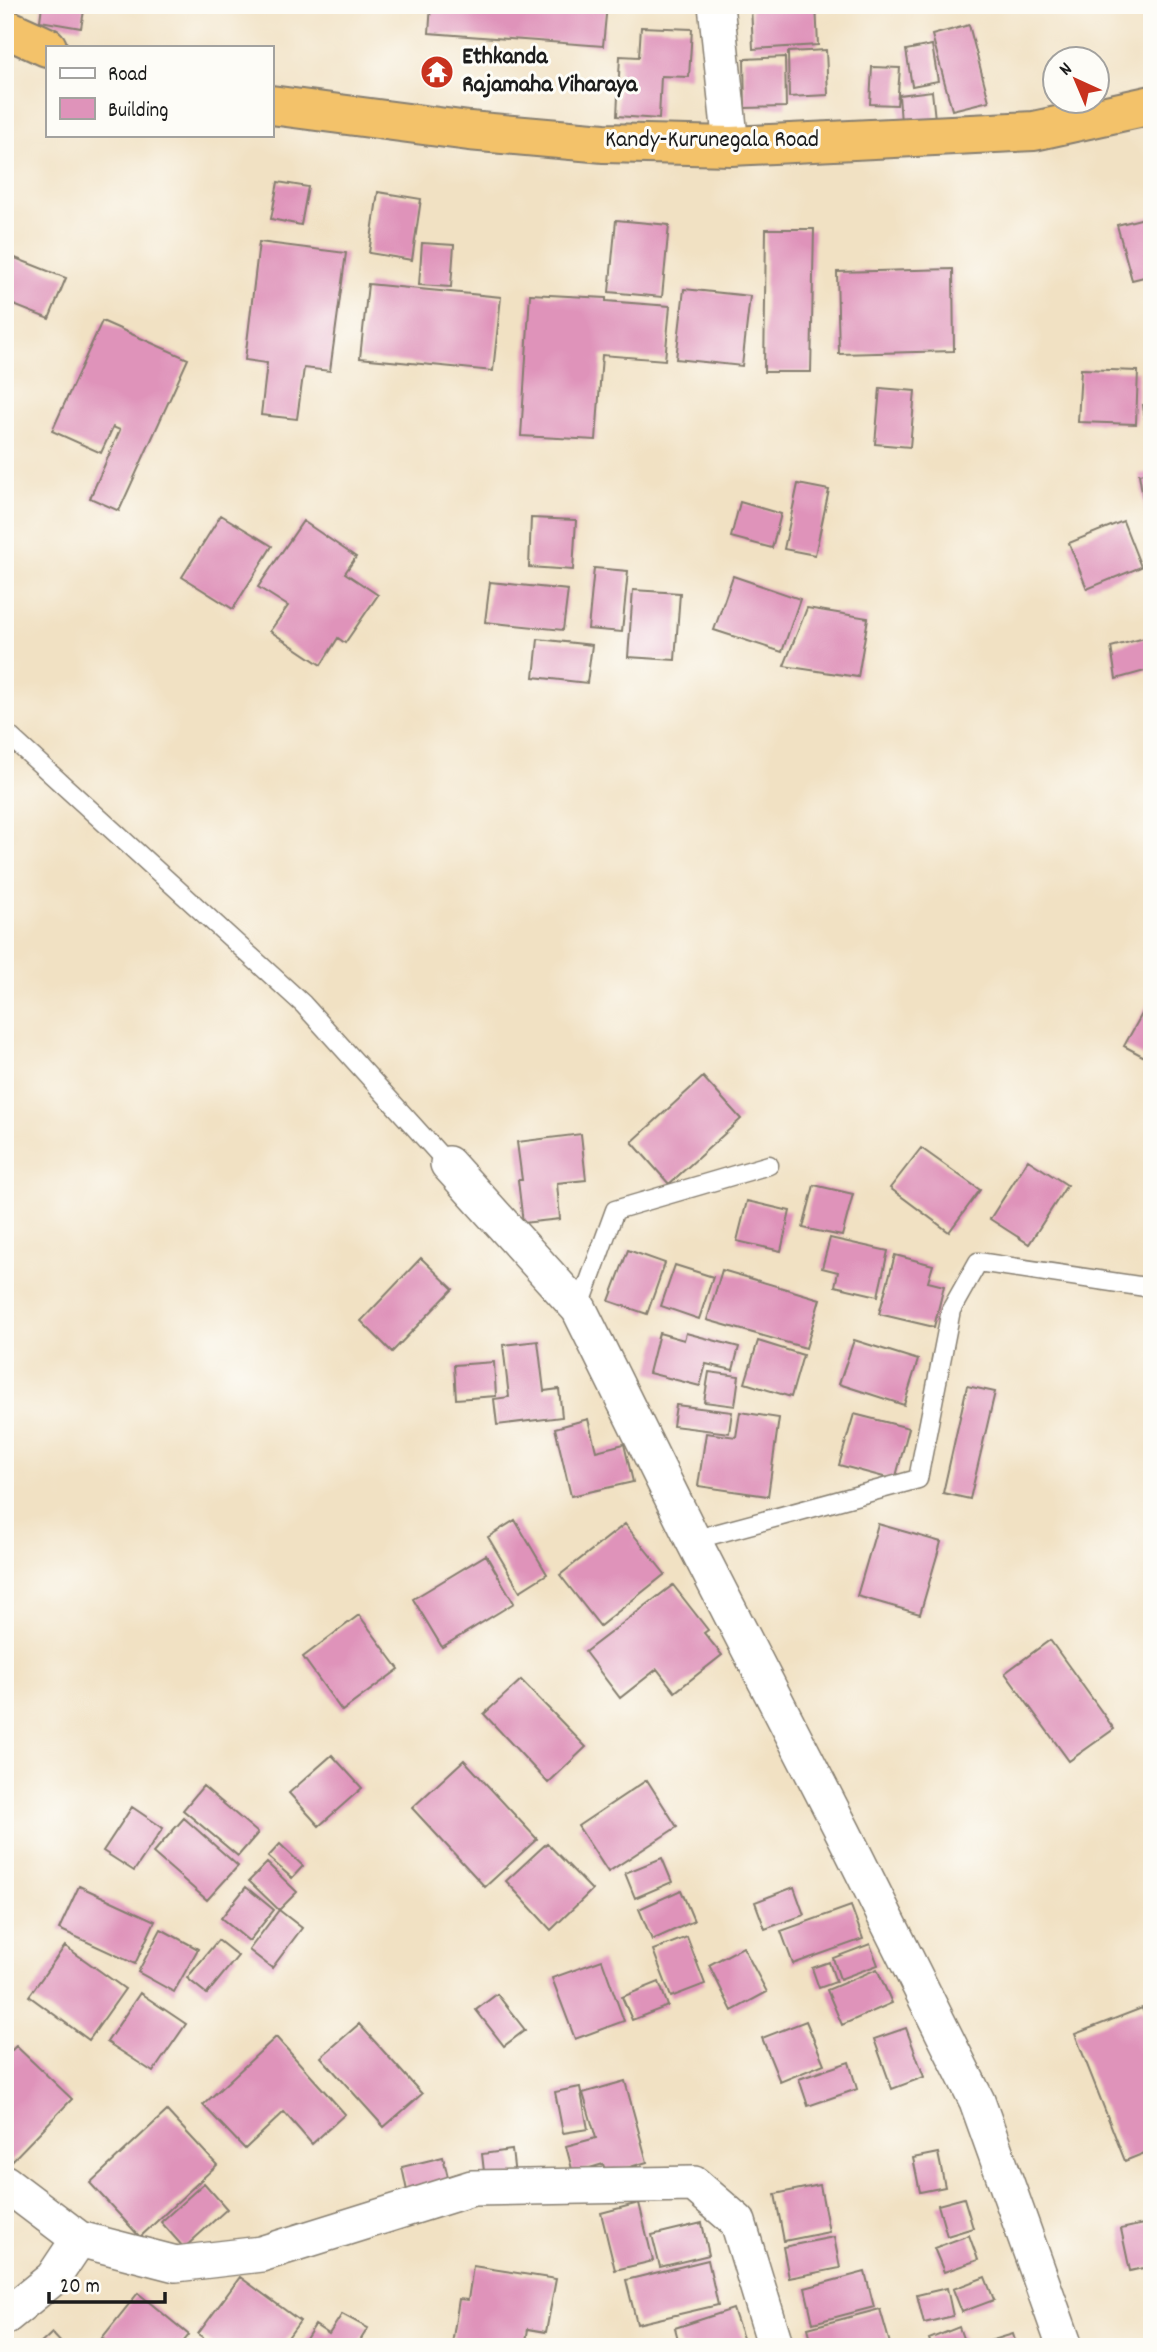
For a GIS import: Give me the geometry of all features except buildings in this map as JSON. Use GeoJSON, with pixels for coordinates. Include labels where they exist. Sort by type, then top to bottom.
{"type":"FeatureCollection","features":[{"type":"Feature","properties":{"kind":"highway"},"geometry":{"type":"LineString","coordinates":[[5,28],[46,47]]}},
{"type":"Feature","properties":{"kind":"highway","name":"Kandy-Kurunegala Road"},"geometry":{"type":"LineString","coordinates":[[273,105],[469,131],[604,142],[732,146],[1034,131],[1152,105]]}},
{"type":"Feature","properties":{"kind":"street"},"geometry":{"type":"LineString","coordinates":[[716,5],[732,146]]}},
{"type":"Feature","properties":{"kind":"street"},"geometry":{"type":"LineString","coordinates":[[448,1164],[579,1309],[977,2101],[1065,2347]]}},
{"type":"Feature","properties":{"kind":"street"},"geometry":{"type":"LineString","coordinates":[[5,2183],[79,2239],[176,2264],[261,2254],[472,2188],[694,2184],[738,2222],[776,2347]]}},
{"type":"Feature","properties":{"kind":"street"},"geometry":{"type":"LineString","coordinates":[[5,2318],[53,2278],[79,2239]]}},
{"type":"Feature","properties":{"kind":"lane"},"geometry":{"type":"LineString","coordinates":[[5,732],[303,1004],[448,1164]]}},
{"type":"Feature","properties":{"kind":"lane"},"geometry":{"type":"LineString","coordinates":[[579,1309],[615,1210],[769,1165]]}},
{"type":"Feature","properties":{"kind":"lane"},"geometry":{"type":"LineString","coordinates":[[693,1540],[918,1479],[951,1310],[978,1262],[1152,1288]]}},
{"type":"Feature","properties":{"kind":"place","name":"Ethkanda Rajamaha Viharaya"},"geometry":{"type":"Point","coordinates":[437,72]}}]}
